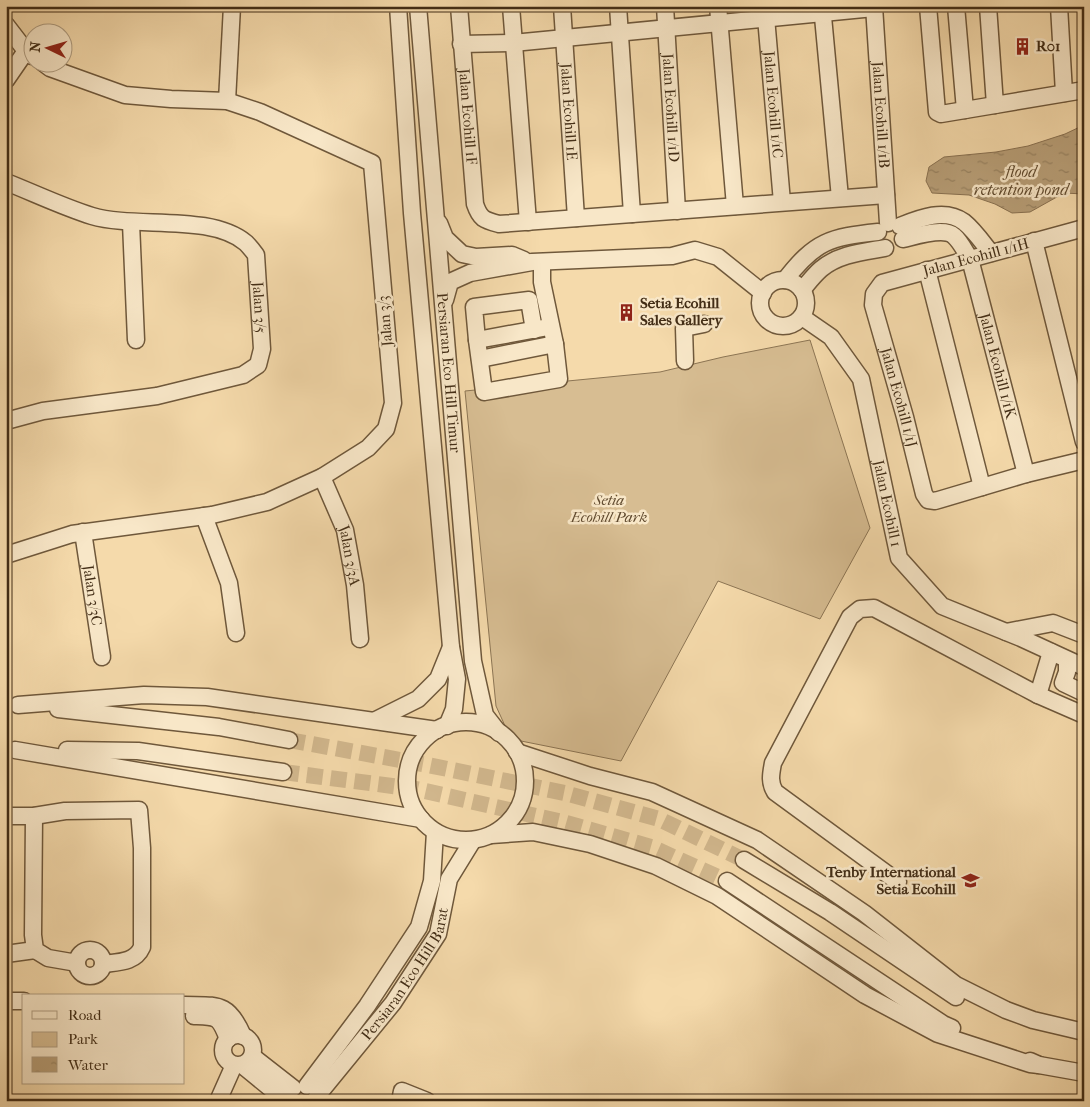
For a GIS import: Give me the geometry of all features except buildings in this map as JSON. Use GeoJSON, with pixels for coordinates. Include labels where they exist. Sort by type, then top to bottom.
{"type":"FeatureCollection","features":[{"type":"Feature","properties":{"kind":"street"},"geometry":{"type":"LineString","coordinates":[[227,101],[232,6]]}},
{"type":"Feature","properties":{"kind":"street","name":"Persiaran Eco Hill Timur"},"geometry":{"type":"LineString","coordinates":[[398,6],[412,213],[451,647],[457,679],[454,709],[442,728]]}},
{"type":"Feature","properties":{"kind":"street","name":"Persiaran Eco Hill Timur"},"geometry":{"type":"LineString","coordinates":[[418,6],[473,661],[486,716],[499,733]]}},
{"type":"Feature","properties":{"kind":"street","name":"Jalan Ecohill 1F"},"geometry":{"type":"LineString","coordinates":[[458,6],[474,204],[479,216],[488,221],[498,224],[528,222]]}},
{"type":"Feature","properties":{"kind":"street"},"geometry":{"type":"LineString","coordinates":[[511,6],[528,222],[886,194]]}},
{"type":"Feature","properties":{"kind":"street","name":"Jalan Ecohill 1E"},"geometry":{"type":"LineString","coordinates":[[562,6],[576,218]]}},
{"type":"Feature","properties":{"kind":"street"},"geometry":{"type":"LineString","coordinates":[[618,6],[632,214]]}},
{"type":"Feature","properties":{"kind":"street","name":"Jalan Ecohill 1/1D"},"geometry":{"type":"LineString","coordinates":[[665,6],[677,210]]}},
{"type":"Feature","properties":{"kind":"street"},"geometry":{"type":"LineString","coordinates":[[928,6],[937,112],[941,114],[1084,90]]}},
{"type":"Feature","properties":{"kind":"street"},"geometry":{"type":"LineString","coordinates":[[956,6],[965,110]]}},
{"type":"Feature","properties":{"kind":"street"},"geometry":{"type":"LineString","coordinates":[[988,6],[995,105]]}},
{"type":"Feature","properties":{"kind":"street"},"geometry":{"type":"LineString","coordinates":[[1059,6],[1064,94]]}},
{"type":"Feature","properties":{"kind":"street"},"geometry":{"type":"LineString","coordinates":[[461,44],[513,43],[666,27],[718,14],[874,7]]}},
{"type":"Feature","properties":{"kind":"street","name":"Jalan Ecohill 1/1B"},"geometry":{"type":"LineString","coordinates":[[802,290],[819,270],[831,261],[854,253],[885,248],[879,242],[892,230],[886,194],[874,7]]}},
{"type":"Feature","properties":{"kind":"street"},"geometry":{"type":"LineString","coordinates":[[822,9],[840,198]]}},
{"type":"Feature","properties":{"kind":"street","name":"Jalan Ecohill 1/1C"},"geometry":{"type":"LineString","coordinates":[[765,12],[782,202]]}},
{"type":"Feature","properties":{"kind":"street"},"geometry":{"type":"LineString","coordinates":[[718,14],[735,206]]}},
{"type":"Feature","properties":{"kind":"street"},"geometry":{"type":"LineString","coordinates":[[6,25],[22,44]]}},
{"type":"Feature","properties":{"kind":"street"},"geometry":{"type":"LineString","coordinates":[[6,80],[22,61]]}},
{"type":"Feature","properties":{"kind":"street","name":"Jalan 3/3"},"geometry":{"type":"LineString","coordinates":[[11,553],[72,534],[204,516],[267,502],[322,477],[368,448],[386,429],[393,403],[372,163],[260,112],[227,101],[125,95],[61,72]]}},
{"type":"Feature","properties":{"kind":"street","name":"Jalan 3/5"},"geometry":{"type":"LineString","coordinates":[[6,182],[93,216],[131,223],[207,227],[233,235],[246,243],[256,255],[262,349],[258,365],[243,375],[157,396],[43,411],[6,421]]}},
{"type":"Feature","properties":{"kind":"street"},"geometry":{"type":"LineString","coordinates":[[434,212],[445,238],[462,254],[476,257],[512,255],[537,262]]}},
{"type":"Feature","properties":{"kind":"street"},"geometry":{"type":"LineString","coordinates":[[892,230],[916,219],[940,215],[954,216],[966,223],[991,253]]}},
{"type":"Feature","properties":{"kind":"street"},"geometry":{"type":"LineString","coordinates":[[131,223],[136,340]]}},
{"type":"Feature","properties":{"kind":"street"},"geometry":{"type":"LineString","coordinates":[[785,280],[801,260],[824,243],[837,237],[892,230],[949,232],[970,258]]}},
{"type":"Feature","properties":{"kind":"street","name":"Jalan Ecohill 1/1H"},"geometry":{"type":"LineString","coordinates":[[874,294],[882,283],[1034,241],[1083,233]]}},
{"type":"Feature","properties":{"kind":"street"},"geometry":{"type":"LineString","coordinates":[[1034,241],[1084,442]]}},
{"type":"Feature","properties":{"kind":"street"},"geometry":{"type":"LineString","coordinates":[[444,309],[446,292],[450,282],[459,276],[470,273],[537,262],[673,264],[695,250],[718,256],[763,293]]}},
{"type":"Feature","properties":{"kind":"street","name":"Jalan Ecohill 1/1K"},"geometry":{"type":"LineString","coordinates":[[970,258],[1026,474]]}},
{"type":"Feature","properties":{"kind":"street"},"geometry":{"type":"LineString","coordinates":[[534,330],[529,300],[474,307],[484,392],[559,379],[555,344],[537,262]]}},
{"type":"Feature","properties":{"kind":"street"},"geometry":{"type":"LineString","coordinates":[[928,270],[982,487],[1084,460]]}},
{"type":"Feature","properties":{"kind":"street"},"geometry":{"type":"LineString","coordinates":[[785,280],[792,282],[802,290],[806,304],[798,322],[785,326],[772,323],[766,319],[761,307],[763,293],[772,283],[785,280]]}},
{"type":"Feature","properties":{"kind":"street","name":"Jalan Ecohill 1/1J"},"geometry":{"type":"LineString","coordinates":[[874,294],[873,305],[877,323],[905,417],[924,494],[928,500],[935,501],[982,487]]}},
{"type":"Feature","properties":{"kind":"street","name":"Jalan Ecohill 1"},"geometry":{"type":"LineString","coordinates":[[802,316],[831,337],[861,379],[899,558],[942,606],[1084,667]]}},
{"type":"Feature","properties":{"kind":"street"},"geometry":{"type":"LineString","coordinates":[[686,361],[684,328],[704,324]]}},
{"type":"Feature","properties":{"kind":"street"},"geometry":{"type":"LineString","coordinates":[[477,340],[551,326]]}},
{"type":"Feature","properties":{"kind":"street"},"geometry":{"type":"LineString","coordinates":[[480,359],[555,344]]}},
{"type":"Feature","properties":{"kind":"street","name":"Jalan 3/3A"},"geometry":{"type":"LineString","coordinates":[[322,477],[345,530],[355,585],[360,639]]}},
{"type":"Feature","properties":{"kind":"street"},"geometry":{"type":"LineString","coordinates":[[204,516],[229,583],[236,633]]}},
{"type":"Feature","properties":{"kind":"street","name":"Jalan 3/3C"},"geometry":{"type":"LineString","coordinates":[[84,532],[102,657]]}},
{"type":"Feature","properties":{"kind":"street"},"geometry":{"type":"LineString","coordinates":[[898,882],[775,792],[770,777],[773,763],[850,617],[860,609],[874,608],[1046,699],[1084,715]]}},
{"type":"Feature","properties":{"kind":"street"},"geometry":{"type":"LineString","coordinates":[[1006,632],[1054,623],[1084,636]]}},
{"type":"Feature","properties":{"kind":"street"},"geometry":{"type":"LineString","coordinates":[[376,720],[418,699],[438,679],[451,647]]}},
{"type":"Feature","properties":{"kind":"street"},"geometry":{"type":"LineString","coordinates":[[1046,699],[1051,652]]}},
{"type":"Feature","properties":{"kind":"street"},"geometry":{"type":"LineString","coordinates":[[1046,699],[1063,683],[1067,672],[1067,660]]}},
{"type":"Feature","properties":{"kind":"street"},"geometry":{"type":"LineString","coordinates":[[1063,683],[1084,693]]}},
{"type":"Feature","properties":{"kind":"street"},"geometry":{"type":"LineString","coordinates":[[12,704],[144,695],[207,697],[442,728],[469,722],[485,726],[499,733],[517,752],[524,778],[523,793],[518,808],[507,824],[491,835]]}},
{"type":"Feature","properties":{"kind":"street"},"geometry":{"type":"LineString","coordinates":[[12,704],[219,728],[289,740]]}},
{"type":"Feature","properties":{"kind":"street"},"geometry":{"type":"LineString","coordinates":[[442,728],[425,739],[415,752],[409,766],[407,782],[411,802],[421,820],[435,832],[453,839],[473,840],[491,835],[533,832],[590,844],[656,866],[717,896],[865,995],[938,1034],[1030,1064],[1084,1073]]}},
{"type":"Feature","properties":{"kind":"street"},"geometry":{"type":"LineString","coordinates":[[11,750],[421,820]]}},
{"type":"Feature","properties":{"kind":"street"},"geometry":{"type":"LineString","coordinates":[[11,750],[138,751],[283,772]]}},
{"type":"Feature","properties":{"kind":"street"},"geometry":{"type":"LineString","coordinates":[[517,752],[590,776],[652,792],[756,840],[864,913],[956,985],[1006,1010],[1034,1020],[1084,1032]]}},
{"type":"Feature","properties":{"kind":"street"},"geometry":{"type":"LineString","coordinates":[[6,816],[34,816],[65,811],[139,810],[142,848],[142,947],[138,955],[133,959],[103,964],[98,952],[90,950],[81,953],[77,962],[48,958],[35,950],[33,935],[34,816]]}},
{"type":"Feature","properties":{"kind":"street","name":"Persiaran Eco Hill Barat"},"geometry":{"type":"LineString","coordinates":[[301,1095],[367,1006],[419,927],[432,882],[435,832]]}},
{"type":"Feature","properties":{"kind":"street","name":"Persiaran Eco Hill Barat"},"geometry":{"type":"LineString","coordinates":[[301,1095],[393,1003],[438,934],[449,879],[473,840]]}},
{"type":"Feature","properties":{"kind":"street"},"geometry":{"type":"LineString","coordinates":[[744,860],[830,912],[956,997],[1003,1020],[1056,1036],[1084,1040]]}},
{"type":"Feature","properties":{"kind":"street"},"geometry":{"type":"LineString","coordinates":[[727,881],[942,1024],[1039,1065]]}},
{"type":"Feature","properties":{"kind":"street"},"geometry":{"type":"LineString","coordinates":[[6,954],[35,950]]}},
{"type":"Feature","properties":{"kind":"street"},"geometry":{"type":"LineString","coordinates":[[6,1001],[22,1000]]}},
{"type":"Feature","properties":{"kind":"street"},"geometry":{"type":"LineString","coordinates":[[185,1005],[219,1006],[230,1012],[236,1021],[235,1037],[224,1047],[223,1052],[226,1060],[243,1062],[301,1095]]}},
{"type":"Feature","properties":{"kind":"street"},"geometry":{"type":"LineString","coordinates":[[6,1009],[22,1010]]}},
{"type":"Feature","properties":{"kind":"street"},"geometry":{"type":"LineString","coordinates":[[185,1016],[214,1017],[235,1037],[251,1042],[253,1046],[218,1101]]}},
{"type":"Feature","properties":{"kind":"street"},"geometry":{"type":"LineString","coordinates":[[401,1096],[427,1101]]}},
{"type":"Feature","properties":{"kind":"green space","name":"Setia Ecohill Park"},"geometry":{"type":"Polygon","coordinates":[[[810,340],[870,528],[820,619],[718,581],[621,761],[511,739],[496,706],[465,391],[660,372],[723,357],[810,340]]]}},
{"type":"Feature","properties":{"kind":"water","name":"flood retention pond"},"geometry":{"type":"Polygon","coordinates":[[[1084,125],[1084,194],[1064,193],[1030,212],[1012,213],[995,204],[969,195],[932,193],[926,181],[929,167],[944,157],[996,152],[1028,146],[1065,134],[1084,125]]]}},
{"type":"Feature","properties":{"kind":"tunnel"},"geometry":{"type":"LineString","coordinates":[[289,740],[428,765],[565,793],[659,819],[744,860]]}},
{"type":"Feature","properties":{"kind":"tunnel"},"geometry":{"type":"LineString","coordinates":[[283,772],[416,789],[563,822],[651,847],[727,881]]}},
{"type":"Feature","properties":{"kind":"place","name":"R01"},"geometry":{"type":"Point","coordinates":[1022,46]}},
{"type":"Feature","properties":{"kind":"place","name":"Setia Ecohill Sales Gallery"},"geometry":{"type":"Point","coordinates":[626,312]}},
{"type":"Feature","properties":{"kind":"place","name":"Tenby International Setia Ecohill"},"geometry":{"type":"Point","coordinates":[970,881]}}]}
